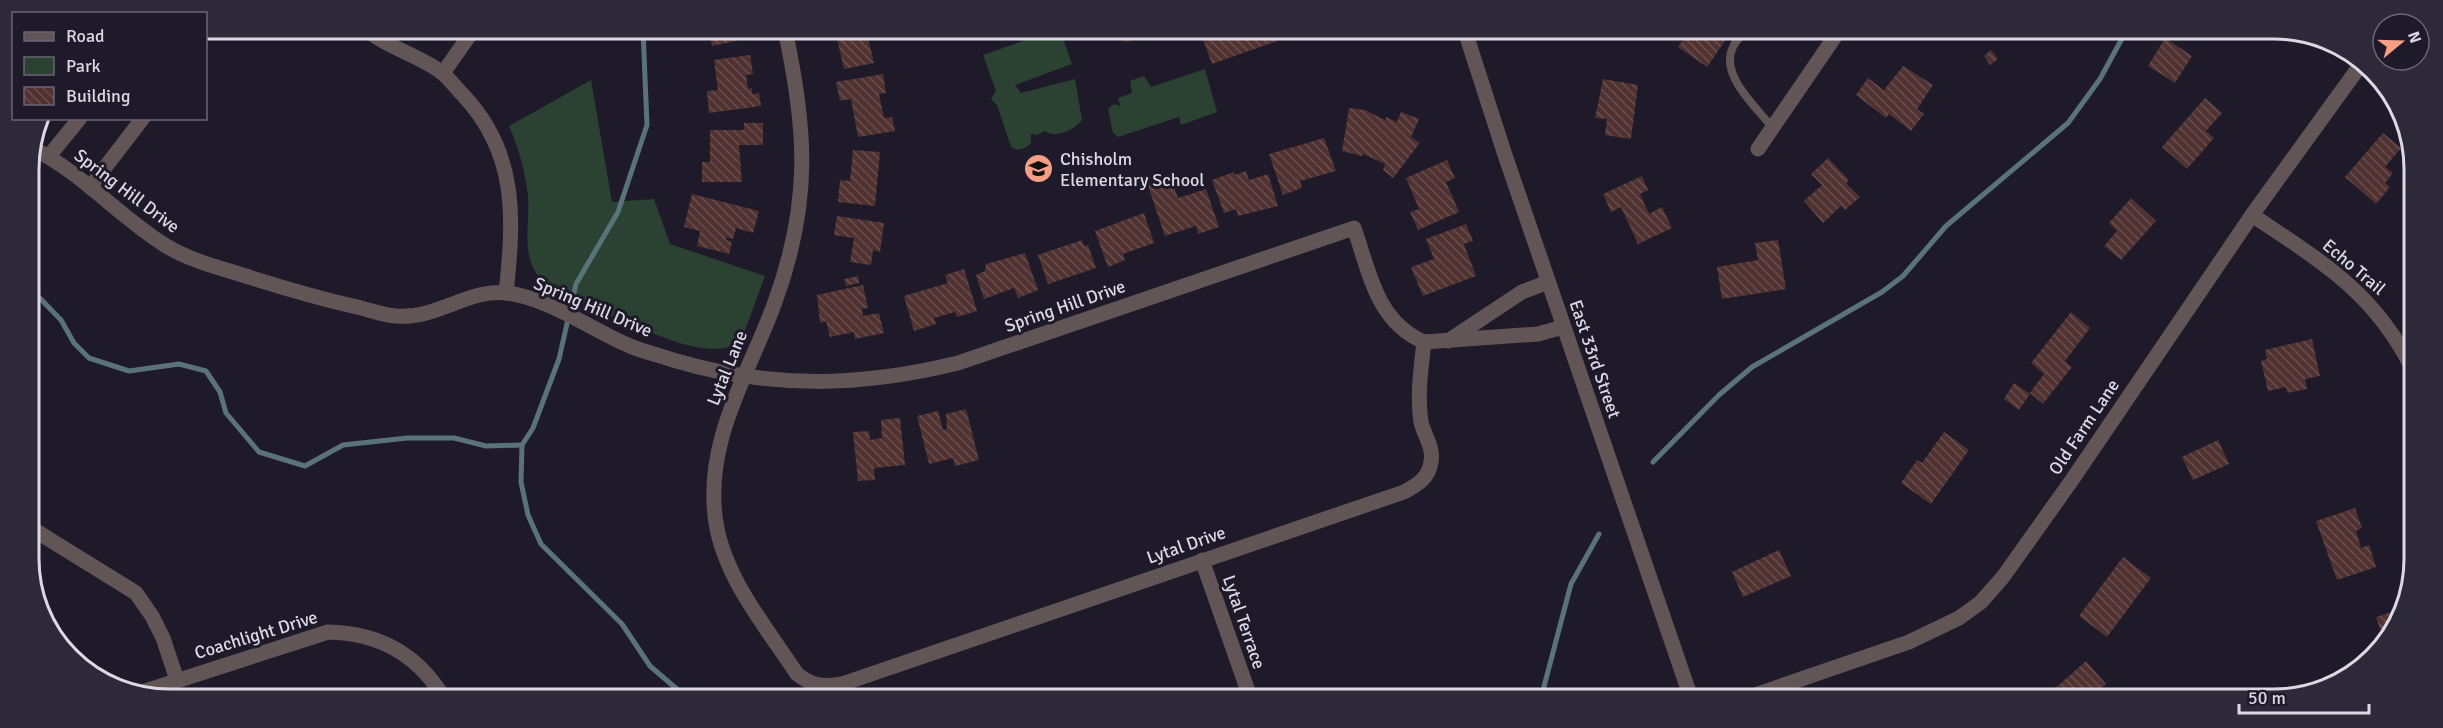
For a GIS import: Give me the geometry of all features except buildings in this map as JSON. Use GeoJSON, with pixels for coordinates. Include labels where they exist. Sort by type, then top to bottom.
{"type":"FeatureCollection","features":[{"type":"Feature","properties":{"kind":"street"},"geometry":{"type":"LineString","coordinates":[[378,39],[443,73],[479,112],[499,148],[511,191],[512,246],[506,293]]}},
{"type":"Feature","properties":{"kind":"street"},"geometry":{"type":"LineString","coordinates":[[443,73],[467,39]]}},
{"type":"Feature","properties":{"kind":"street","name":"Lytal Lane"},"geometry":{"type":"LineString","coordinates":[[787,39],[802,118],[804,150],[801,193],[789,260],[775,303],[732,402],[716,465],[715,507],[721,543],[732,573],[797,674],[813,684],[825,687]]}},
{"type":"Feature","properties":{"kind":"street","name":"East 33rd Street"},"geometry":{"type":"LineString","coordinates":[[1468,39],[1563,327],[1688,689]]}},
{"type":"Feature","properties":{"kind":"street"},"geometry":{"type":"LineString","coordinates":[[1758,149],[1833,39]]}},
{"type":"Feature","properties":{"kind":"street","name":"Old Farm Lane"},"geometry":{"type":"LineString","coordinates":[[1772,689],[1909,642],[1959,618],[1981,602],[2003,577],[2072,480],[2252,215],[2357,70]]}},
{"type":"Feature","properties":{"kind":"street"},"geometry":{"type":"LineString","coordinates":[[49,156],[78,120]]}},
{"type":"Feature","properties":{"kind":"street"},"geometry":{"type":"LineString","coordinates":[[90,187],[141,120]]}},
{"type":"Feature","properties":{"kind":"street","name":"Spring Hill Drive"},"geometry":{"type":"LineString","coordinates":[[40,152],[49,156],[136,226],[170,249],[208,264],[316,298],[397,317],[435,312],[478,296],[506,293],[543,304],[632,347],[706,370],[744,376],[785,381],[854,382],[912,374],[969,359],[1354,228],[1383,308],[1394,323],[1407,334],[1424,342]]}},
{"type":"Feature","properties":{"kind":"street","name":"Echo Trail"},"geometry":{"type":"LineString","coordinates":[[2252,215],[2338,274],[2362,295],[2387,326],[2404,354]]}},
{"type":"Feature","properties":{"kind":"street"},"geometry":{"type":"LineString","coordinates":[[1448,341],[1522,292],[1548,282]]}},
{"type":"Feature","properties":{"kind":"street"},"geometry":{"type":"LineString","coordinates":[[1424,342],[1538,334],[1563,327]]}},
{"type":"Feature","properties":{"kind":"street","name":"Lytal Drive"},"geometry":{"type":"LineString","coordinates":[[825,687],[842,684],[1404,492],[1418,484],[1427,475],[1432,456],[1422,422],[1419,397],[1424,342]]}},
{"type":"Feature","properties":{"kind":"street"},"geometry":{"type":"LineString","coordinates":[[39,533],[136,594],[152,616],[163,638],[177,680]]}},
{"type":"Feature","properties":{"kind":"street","name":"Lytal Terrace"},"geometry":{"type":"LineString","coordinates":[[1202,560],[1247,689]]}},
{"type":"Feature","properties":{"kind":"street","name":"Coachlight Drive"},"geometry":{"type":"LineString","coordinates":[[153,688],[328,632],[353,633],[395,648],[430,675],[438,689]]}},
{"type":"Feature","properties":{"kind":"lane"},"geometry":{"type":"LineString","coordinates":[[1739,39],[1733,46],[1730,60],[1734,78],[1773,129]]}},
{"type":"Feature","properties":{"kind":"green space"},"geometry":{"type":"Polygon","coordinates":[[[1028,39],[1063,39],[1072,64],[1015,85],[1021,93],[1075,79],[1082,120],[1075,127],[1059,134],[1045,131],[1037,135],[1031,134],[1029,145],[1021,149],[1014,149],[1011,147],[997,105],[991,99],[996,91],[983,55],[1028,39]]]}},
{"type":"Feature","properties":{"kind":"green space"},"geometry":{"type":"Polygon","coordinates":[[[1205,69],[1217,112],[1181,125],[1179,117],[1118,137],[1113,133],[1108,109],[1114,104],[1120,106],[1118,98],[1132,93],[1130,81],[1144,76],[1151,87],[1205,69]]]}},
{"type":"Feature","properties":{"kind":"green space"},"geometry":{"type":"Polygon","coordinates":[[[591,80],[612,202],[654,199],[670,244],[765,276],[743,336],[736,345],[718,349],[699,348],[655,334],[563,293],[547,284],[538,276],[533,267],[527,237],[527,187],[516,143],[509,126],[591,80]]]}},
{"type":"Feature","properties":{"kind":"waterway"},"geometry":{"type":"LineString","coordinates":[[643,39],[647,125],[618,212],[576,284],[559,359],[533,428],[522,445],[521,482],[528,515],[541,544],[622,624],[650,666],[677,689]]}},
{"type":"Feature","properties":{"kind":"waterway"},"geometry":{"type":"LineString","coordinates":[[1653,462],[1719,395],[1752,367],[1882,292],[1903,276],[1946,226],[2068,123],[2100,79],[2122,39]]}},
{"type":"Feature","properties":{"kind":"waterway"},"geometry":{"type":"LineString","coordinates":[[39,297],[61,320],[74,343],[89,358],[129,371],[179,364],[206,371],[220,392],[226,413],[259,452],[305,466],[343,445],[407,438],[454,438],[486,446],[522,445]]}},
{"type":"Feature","properties":{"kind":"waterway"},"geometry":{"type":"LineString","coordinates":[[1543,689],[1571,584],[1599,534]]}},
{"type":"Feature","properties":{"kind":"place","name":"Chisholm Elementary School"},"geometry":{"type":"Point","coordinates":[1039,169]}}]}
